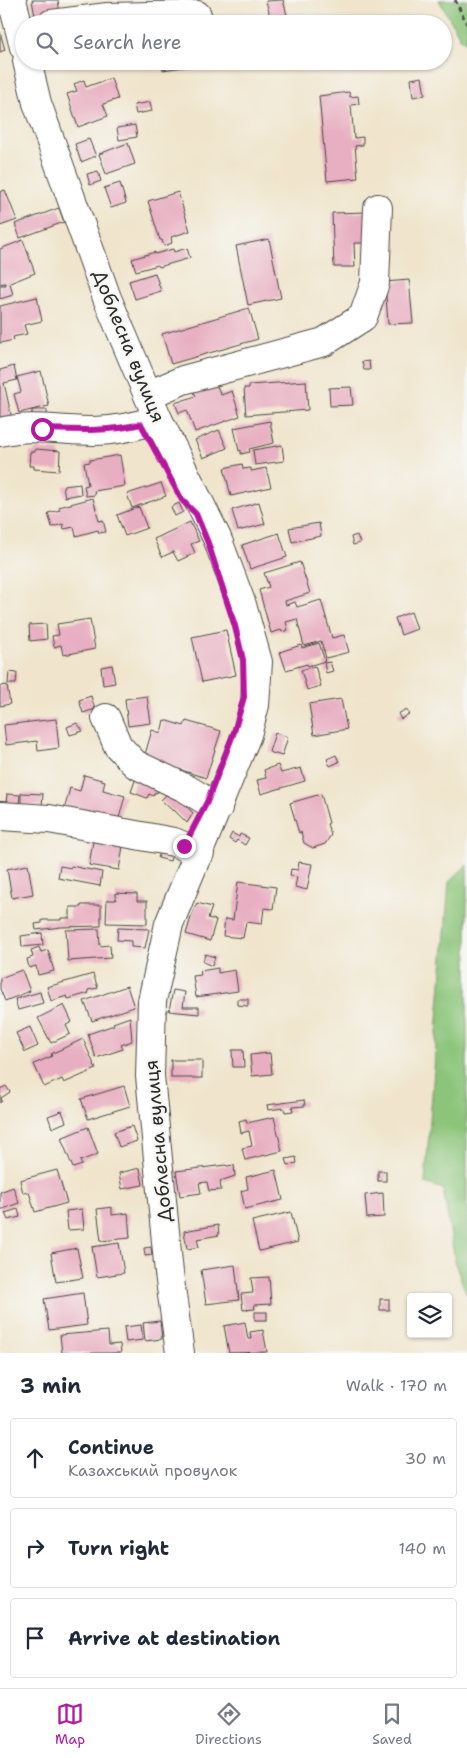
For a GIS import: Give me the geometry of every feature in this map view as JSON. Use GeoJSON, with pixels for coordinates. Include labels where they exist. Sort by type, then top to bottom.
{"type":"FeatureCollection","features":[{"type":"Feature","properties":{"kind":"street","name":"Доблесна вулиця"},"geometry":{"type":"LineString","coordinates":[[29,70],[38,103],[107,298],[153,407],[217,538],[242,605],[258,662],[255,705],[247,735],[169,924],[152,1000],[150,1076],[169,1273],[180,1353]]}},
{"type":"Feature","properties":{"kind":"street"},"geometry":{"type":"LineString","coordinates":[[0,432],[26,429],[94,431],[123,428],[153,407],[183,380],[324,342],[363,317],[375,283],[378,208]]}},
{"type":"Feature","properties":{"kind":"street"},"geometry":{"type":"LineString","coordinates":[[106,718],[118,746],[135,764],[187,789],[218,808]]}},
{"type":"Feature","properties":{"kind":"street"},"geometry":{"type":"LineString","coordinates":[[0,816],[49,820],[174,842],[200,852]]}},
{"type":"Feature","properties":{"kind":"path"},"geometry":{"type":"LineString","coordinates":[[455,0],[467,24]]}},
{"type":"Feature","properties":{"kind":"green space"},"geometry":{"type":"Polygon","coordinates":[[[439,0],[467,0],[467,43],[461,39],[452,23],[452,15],[447,15],[439,0]]]}},
{"type":"Feature","properties":{"kind":"green space"},"geometry":{"type":"Polygon","coordinates":[[[467,865],[467,1295],[456,1266],[443,1189],[425,1183],[449,882],[467,865]]]}},
{"type":"Feature","properties":{"kind":"building"},"geometry":{"type":"Polygon","coordinates":[[[32,0],[58,0],[60,13],[35,15],[32,0]]]}},
{"type":"Feature","properties":{"kind":"building"},"geometry":{"type":"Polygon","coordinates":[[[160,0],[184,0],[184,3],[161,6],[160,0]]]}},
{"type":"Feature","properties":{"kind":"building"},"geometry":{"type":"Polygon","coordinates":[[[283,0],[287,15],[270,15],[266,1],[283,0]]]}},
{"type":"Feature","properties":{"kind":"building"},"geometry":{"type":"Polygon","coordinates":[[[0,32],[5,50],[0,52],[0,32]]]}},
{"type":"Feature","properties":{"kind":"building"},"geometry":{"type":"Polygon","coordinates":[[[422,77],[425,95],[413,97],[411,79],[422,77]]]}},
{"type":"Feature","properties":{"kind":"building"},"geometry":{"type":"Polygon","coordinates":[[[111,78],[118,99],[103,104],[108,116],[78,127],[67,94],[77,91],[74,84],[84,80],[86,87],[111,78]]]}},
{"type":"Feature","properties":{"kind":"building"},"geometry":{"type":"Polygon","coordinates":[[[349,92],[350,97],[358,96],[359,104],[351,105],[354,138],[363,137],[363,145],[355,146],[358,178],[327,181],[319,96],[349,92]]]}},
{"type":"Feature","properties":{"kind":"building"},"geometry":{"type":"Polygon","coordinates":[[[150,102],[152,111],[136,114],[134,105],[150,102]]]}},
{"type":"Feature","properties":{"kind":"building"},"geometry":{"type":"Polygon","coordinates":[[[135,125],[137,137],[119,140],[117,128],[135,125]]]}},
{"type":"Feature","properties":{"kind":"building"},"geometry":{"type":"Polygon","coordinates":[[[89,139],[96,156],[81,162],[75,144],[89,139]]]}},
{"type":"Feature","properties":{"kind":"building"},"geometry":{"type":"Polygon","coordinates":[[[128,143],[135,164],[106,174],[99,154],[128,143]]]}},
{"type":"Feature","properties":{"kind":"building"},"geometry":{"type":"Polygon","coordinates":[[[98,171],[101,181],[90,185],[87,174],[98,171]]]}},
{"type":"Feature","properties":{"kind":"building"},"geometry":{"type":"Polygon","coordinates":[[[120,183],[126,203],[111,208],[104,188],[120,183]]]}},
{"type":"Feature","properties":{"kind":"building"},"geometry":{"type":"Polygon","coordinates":[[[5,190],[17,220],[0,226],[0,192],[5,190]]]}},
{"type":"Feature","properties":{"kind":"building"},"geometry":{"type":"Polygon","coordinates":[[[178,192],[190,231],[171,237],[172,243],[164,246],[162,240],[160,240],[148,201],[178,192]]]}},
{"type":"Feature","properties":{"kind":"building"},"geometry":{"type":"Polygon","coordinates":[[[59,208],[64,222],[20,238],[15,224],[59,208]]]}},
{"type":"Feature","properties":{"kind":"building"},"geometry":{"type":"Polygon","coordinates":[[[368,212],[369,243],[354,243],[355,267],[334,267],[332,213],[368,212]]]}},
{"type":"Feature","properties":{"kind":"building"},"geometry":{"type":"Polygon","coordinates":[[[269,239],[281,298],[248,305],[236,246],[269,239]]]}},
{"type":"Feature","properties":{"kind":"building"},"geometry":{"type":"Polygon","coordinates":[[[23,240],[35,273],[10,283],[13,295],[0,299],[0,285],[6,285],[5,283],[0,284],[0,249],[23,240]]]}},
{"type":"Feature","properties":{"kind":"building"},"geometry":{"type":"Polygon","coordinates":[[[187,248],[190,258],[159,267],[158,265],[136,271],[132,259],[155,252],[155,254],[173,249],[174,252],[187,248]]]}},
{"type":"Feature","properties":{"kind":"building"},"geometry":{"type":"Polygon","coordinates":[[[155,273],[161,291],[135,299],[129,281],[155,273]]]}},
{"type":"Feature","properties":{"kind":"building"},"geometry":{"type":"Polygon","coordinates":[[[409,280],[413,323],[388,324],[385,282],[409,280]]]}},
{"type":"Feature","properties":{"kind":"building"},"geometry":{"type":"Polygon","coordinates":[[[37,297],[42,321],[24,325],[27,334],[13,337],[14,340],[0,343],[0,306],[37,297]]]}},
{"type":"Feature","properties":{"kind":"building"},"geometry":{"type":"Polygon","coordinates":[[[249,308],[258,339],[171,364],[162,334],[249,308]]]}},
{"type":"Feature","properties":{"kind":"building"},"geometry":{"type":"Polygon","coordinates":[[[369,361],[370,370],[364,370],[362,362],[369,361]]]}},
{"type":"Feature","properties":{"kind":"building"},"geometry":{"type":"Polygon","coordinates":[[[14,366],[17,380],[4,383],[12,419],[0,422],[0,370],[14,366]]]}},
{"type":"Feature","properties":{"kind":"building"},"geometry":{"type":"Polygon","coordinates":[[[41,371],[49,406],[19,413],[14,394],[21,392],[17,377],[41,371]]]}},
{"type":"Feature","properties":{"kind":"building"},"geometry":{"type":"Polygon","coordinates":[[[306,381],[308,410],[246,415],[244,388],[249,388],[249,385],[306,381]]]}},
{"type":"Feature","properties":{"kind":"building"},"geometry":{"type":"Polygon","coordinates":[[[216,384],[221,395],[232,391],[240,416],[195,432],[187,410],[179,413],[175,403],[196,396],[194,392],[216,384]]]}},
{"type":"Feature","properties":{"kind":"building"},"geometry":{"type":"Polygon","coordinates":[[[351,387],[353,405],[330,406],[329,388],[351,387]]]}},
{"type":"Feature","properties":{"kind":"building"},"geometry":{"type":"Polygon","coordinates":[[[32,410],[47,410],[47,419],[32,419],[32,410]]]}},
{"type":"Feature","properties":{"kind":"building"},"geometry":{"type":"Polygon","coordinates":[[[270,421],[274,443],[249,449],[250,452],[241,454],[234,428],[270,421]]]}},
{"type":"Feature","properties":{"kind":"building"},"geometry":{"type":"Polygon","coordinates":[[[219,430],[227,448],[203,458],[195,440],[219,430]]]}},
{"type":"Feature","properties":{"kind":"building"},"geometry":{"type":"Polygon","coordinates":[[[282,445],[284,461],[255,465],[253,450],[282,445]]]}},
{"type":"Feature","properties":{"kind":"building"},"geometry":{"type":"Polygon","coordinates":[[[35,449],[60,451],[59,471],[34,469],[34,466],[29,466],[30,452],[35,452],[35,449]]]}},
{"type":"Feature","properties":{"kind":"building"},"geometry":{"type":"Polygon","coordinates":[[[120,455],[125,486],[94,491],[95,495],[86,496],[84,486],[88,485],[84,463],[90,462],[90,460],[120,455]]]}},
{"type":"Feature","properties":{"kind":"building"},"geometry":{"type":"Polygon","coordinates":[[[242,464],[243,469],[251,468],[251,471],[266,468],[271,487],[231,496],[224,468],[242,464]]]}},
{"type":"Feature","properties":{"kind":"building"},"geometry":{"type":"Polygon","coordinates":[[[161,483],[166,496],[132,508],[127,494],[161,483]]]}},
{"type":"Feature","properties":{"kind":"building"},"geometry":{"type":"Polygon","coordinates":[[[80,484],[81,494],[65,497],[63,486],[80,484]]]}},
{"type":"Feature","properties":{"kind":"building"},"geometry":{"type":"Polygon","coordinates":[[[93,498],[99,521],[103,520],[106,532],[99,533],[98,530],[76,536],[74,527],[64,529],[63,524],[52,527],[48,513],[60,510],[59,507],[93,498]]]}},
{"type":"Feature","properties":{"kind":"building"},"geometry":{"type":"Polygon","coordinates":[[[259,502],[265,524],[238,531],[232,510],[259,502]]]}},
{"type":"Feature","properties":{"kind":"building"},"geometry":{"type":"Polygon","coordinates":[[[179,503],[183,512],[175,516],[171,507],[179,503]]]}},
{"type":"Feature","properties":{"kind":"building"},"geometry":{"type":"Polygon","coordinates":[[[139,507],[147,528],[125,536],[117,515],[139,507]]]}},
{"type":"Feature","properties":{"kind":"building"},"geometry":{"type":"Polygon","coordinates":[[[190,522],[199,541],[191,544],[195,553],[178,561],[173,552],[162,557],[154,539],[190,522]]]}},
{"type":"Feature","properties":{"kind":"building"},"geometry":{"type":"Polygon","coordinates":[[[319,523],[321,536],[292,542],[289,528],[319,523]]]}},
{"type":"Feature","properties":{"kind":"building"},"geometry":{"type":"Polygon","coordinates":[[[279,533],[287,557],[250,569],[242,545],[279,533]]]}},
{"type":"Feature","properties":{"kind":"building"},"geometry":{"type":"Polygon","coordinates":[[[357,535],[360,543],[353,545],[351,537],[357,535]]]}},
{"type":"Feature","properties":{"kind":"building"},"geometry":{"type":"Polygon","coordinates":[[[300,562],[310,593],[285,601],[286,605],[295,602],[297,607],[321,600],[332,638],[344,635],[349,652],[326,658],[321,641],[304,646],[297,619],[286,622],[288,630],[271,633],[259,590],[269,587],[264,573],[300,562]]]}},
{"type":"Feature","properties":{"kind":"building"},"geometry":{"type":"Polygon","coordinates":[[[411,612],[417,629],[401,635],[395,618],[411,612]]]}},
{"type":"Feature","properties":{"kind":"building"},"geometry":{"type":"Polygon","coordinates":[[[90,619],[95,649],[63,655],[61,645],[54,647],[52,636],[59,635],[57,624],[90,619]]]}},
{"type":"Feature","properties":{"kind":"building"},"geometry":{"type":"Polygon","coordinates":[[[46,624],[47,639],[30,641],[29,625],[46,624]]]}},
{"type":"Feature","properties":{"kind":"building"},"geometry":{"type":"Polygon","coordinates":[[[226,630],[236,675],[202,682],[192,637],[226,630]]]}},
{"type":"Feature","properties":{"kind":"building"},"geometry":{"type":"Polygon","coordinates":[[[319,643],[325,661],[286,670],[280,652],[301,645],[302,648],[319,643]]]}},
{"type":"Feature","properties":{"kind":"building"},"geometry":{"type":"Polygon","coordinates":[[[330,662],[333,671],[326,673],[324,663],[330,662]]]}},
{"type":"Feature","properties":{"kind":"building"},"geometry":{"type":"Polygon","coordinates":[[[112,665],[115,683],[103,685],[101,667],[112,665]]]}},
{"type":"Feature","properties":{"kind":"building"},"geometry":{"type":"Polygon","coordinates":[[[315,666],[321,686],[307,690],[301,670],[315,666]]]}},
{"type":"Feature","properties":{"kind":"building"},"geometry":{"type":"Polygon","coordinates":[[[9,672],[17,673],[16,684],[8,684],[9,672]]]}},
{"type":"Feature","properties":{"kind":"building"},"geometry":{"type":"Polygon","coordinates":[[[7,685],[10,704],[0,706],[0,686],[7,685]]]}},
{"type":"Feature","properties":{"kind":"building"},"geometry":{"type":"Polygon","coordinates":[[[91,696],[95,709],[83,713],[79,700],[91,696]]]}},
{"type":"Feature","properties":{"kind":"building"},"geometry":{"type":"Polygon","coordinates":[[[147,696],[151,723],[128,726],[125,699],[147,696]]]}},
{"type":"Feature","properties":{"kind":"building"},"geometry":{"type":"Polygon","coordinates":[[[341,699],[347,729],[314,735],[309,704],[341,699]]]}},
{"type":"Feature","properties":{"kind":"building"},"geometry":{"type":"Polygon","coordinates":[[[406,709],[409,714],[401,719],[398,714],[406,709]]]}},
{"type":"Feature","properties":{"kind":"building"},"geometry":{"type":"Polygon","coordinates":[[[56,719],[59,748],[38,751],[37,741],[6,745],[4,725],[56,719]]]}},
{"type":"Feature","properties":{"kind":"building"},"geometry":{"type":"Polygon","coordinates":[[[164,720],[184,726],[186,721],[221,731],[206,778],[144,758],[152,730],[161,733],[164,720]]]}},
{"type":"Feature","properties":{"kind":"building"},"geometry":{"type":"Polygon","coordinates":[[[77,723],[83,731],[70,735],[67,727],[77,723]]]}},
{"type":"Feature","properties":{"kind":"building"},"geometry":{"type":"Polygon","coordinates":[[[275,733],[288,737],[282,756],[269,752],[275,733]]]}},
{"type":"Feature","properties":{"kind":"building"},"geometry":{"type":"Polygon","coordinates":[[[336,755],[339,762],[330,766],[327,759],[336,755]]]}},
{"type":"Feature","properties":{"kind":"building"},"geometry":{"type":"Polygon","coordinates":[[[278,765],[281,773],[301,768],[305,781],[261,794],[257,780],[266,778],[264,770],[278,765]]]}},
{"type":"Feature","properties":{"kind":"building"},"geometry":{"type":"Polygon","coordinates":[[[84,775],[105,781],[103,790],[125,796],[118,822],[63,814],[70,788],[80,791],[84,775]]]}},
{"type":"Feature","properties":{"kind":"building"},"geometry":{"type":"Polygon","coordinates":[[[137,775],[161,784],[157,793],[155,792],[153,796],[149,794],[147,798],[131,792],[137,775]]]}},
{"type":"Feature","properties":{"kind":"building"},"geometry":{"type":"Polygon","coordinates":[[[171,790],[193,813],[187,823],[161,800],[171,790]]]}},
{"type":"Feature","properties":{"kind":"building"},"geometry":{"type":"Polygon","coordinates":[[[21,793],[43,794],[42,806],[21,805],[21,793]]]}},
{"type":"Feature","properties":{"kind":"building"},"geometry":{"type":"Polygon","coordinates":[[[7,794],[20,795],[18,813],[5,812],[7,794]]]}},
{"type":"Feature","properties":{"kind":"building"},"geometry":{"type":"Polygon","coordinates":[[[321,794],[331,835],[325,844],[313,848],[304,843],[290,803],[321,794]]]}},
{"type":"Feature","properties":{"kind":"building"},"geometry":{"type":"Polygon","coordinates":[[[232,833],[239,837],[240,834],[249,838],[245,845],[237,840],[235,843],[229,839],[232,833]]]}},
{"type":"Feature","properties":{"kind":"building"},"geometry":{"type":"Polygon","coordinates":[[[94,835],[124,840],[119,870],[89,865],[94,835]]]}},
{"type":"Feature","properties":{"kind":"building"},"geometry":{"type":"Polygon","coordinates":[[[162,845],[174,848],[170,861],[158,858],[162,845]]]}},
{"type":"Feature","properties":{"kind":"building"},"geometry":{"type":"Polygon","coordinates":[[[299,862],[312,864],[307,890],[295,887],[297,877],[290,876],[291,869],[298,870],[299,862]]]}},
{"type":"Feature","properties":{"kind":"building"},"geometry":{"type":"Polygon","coordinates":[[[28,865],[33,894],[12,898],[7,869],[28,865]]]}},
{"type":"Feature","properties":{"kind":"building"},"geometry":{"type":"Polygon","coordinates":[[[60,866],[71,868],[71,866],[102,872],[100,886],[58,878],[60,866]]]}},
{"type":"Feature","properties":{"kind":"building"},"geometry":{"type":"Polygon","coordinates":[[[238,882],[276,887],[273,909],[264,908],[262,924],[246,922],[243,938],[223,936],[225,919],[233,920],[238,882]]]}},
{"type":"Feature","properties":{"kind":"building"},"geometry":{"type":"Polygon","coordinates":[[[116,893],[137,894],[137,901],[147,901],[147,924],[106,923],[107,900],[116,900],[116,893]]]}},
{"type":"Feature","properties":{"kind":"building"},"geometry":{"type":"Polygon","coordinates":[[[197,903],[212,907],[208,918],[216,920],[210,941],[186,934],[197,903]]]}},
{"type":"Feature","properties":{"kind":"building"},"geometry":{"type":"Polygon","coordinates":[[[81,905],[101,905],[101,926],[36,930],[35,924],[42,923],[42,920],[70,918],[70,907],[81,907],[81,905]]]}},
{"type":"Feature","properties":{"kind":"building"},"geometry":{"type":"Polygon","coordinates":[[[118,928],[149,929],[145,948],[131,947],[131,941],[117,940],[118,928]]]}},
{"type":"Feature","properties":{"kind":"building"},"geometry":{"type":"Polygon","coordinates":[[[99,929],[100,946],[110,945],[111,958],[68,961],[66,930],[99,929]]]}},
{"type":"Feature","properties":{"kind":"building"},"geometry":{"type":"Polygon","coordinates":[[[42,933],[43,945],[22,947],[21,936],[42,933]]]}},
{"type":"Feature","properties":{"kind":"building"},"geometry":{"type":"Polygon","coordinates":[[[39,947],[41,952],[48,950],[54,971],[38,975],[36,966],[29,968],[27,959],[33,957],[31,950],[39,947]]]}},
{"type":"Feature","properties":{"kind":"building"},"geometry":{"type":"Polygon","coordinates":[[[205,954],[215,957],[212,966],[203,962],[205,954]]]}},
{"type":"Feature","properties":{"kind":"building"},"geometry":{"type":"Polygon","coordinates":[[[218,968],[218,973],[235,970],[238,991],[196,997],[193,976],[201,975],[200,971],[218,968]]]}},
{"type":"Feature","properties":{"kind":"building"},"geometry":{"type":"Polygon","coordinates":[[[22,970],[30,991],[5,1001],[0,989],[0,978],[22,970]]]}},
{"type":"Feature","properties":{"kind":"building"},"geometry":{"type":"Polygon","coordinates":[[[93,974],[98,988],[88,990],[89,993],[68,999],[67,996],[51,1001],[47,987],[93,974]]]}},
{"type":"Feature","properties":{"kind":"building"},"geometry":{"type":"Polygon","coordinates":[[[127,986],[134,1007],[92,1021],[84,1001],[127,986]]]}},
{"type":"Feature","properties":{"kind":"building"},"geometry":{"type":"Polygon","coordinates":[[[173,990],[185,992],[183,1007],[199,1007],[199,1014],[169,1011],[173,990]]]}},
{"type":"Feature","properties":{"kind":"building"},"geometry":{"type":"Polygon","coordinates":[[[40,992],[43,1003],[18,1010],[15,999],[40,992]]]}},
{"type":"Feature","properties":{"kind":"building"},"geometry":{"type":"Polygon","coordinates":[[[237,999],[248,999],[248,1006],[237,1005],[237,999]]]}},
{"type":"Feature","properties":{"kind":"building"},"geometry":{"type":"Polygon","coordinates":[[[64,1005],[72,1022],[66,1025],[70,1034],[51,1043],[38,1018],[64,1005]]]}},
{"type":"Feature","properties":{"kind":"building"},"geometry":{"type":"Polygon","coordinates":[[[130,1017],[132,1041],[121,1045],[123,1049],[96,1058],[88,1034],[130,1017]]]}},
{"type":"Feature","properties":{"kind":"building"},"geometry":{"type":"Polygon","coordinates":[[[30,1027],[38,1046],[25,1052],[16,1033],[30,1027]]]}},
{"type":"Feature","properties":{"kind":"building"},"geometry":{"type":"Polygon","coordinates":[[[83,1039],[96,1069],[64,1083],[62,1079],[44,1087],[34,1064],[83,1039]]]}},
{"type":"Feature","properties":{"kind":"building"},"geometry":{"type":"Polygon","coordinates":[[[232,1050],[243,1050],[244,1067],[233,1067],[232,1050]]]}},
{"type":"Feature","properties":{"kind":"building"},"geometry":{"type":"Polygon","coordinates":[[[270,1053],[272,1074],[252,1076],[250,1055],[270,1053]]]}},
{"type":"Feature","properties":{"kind":"building"},"geometry":{"type":"Polygon","coordinates":[[[171,1060],[202,1060],[202,1078],[171,1078],[171,1060]]]}},
{"type":"Feature","properties":{"kind":"building"},"geometry":{"type":"Polygon","coordinates":[[[6,1086],[10,1092],[1,1098],[2,1101],[0,1103],[0,1089],[6,1086]]]}},
{"type":"Feature","properties":{"kind":"building"},"geometry":{"type":"Polygon","coordinates":[[[124,1086],[130,1106],[88,1119],[81,1099],[124,1086]]]}},
{"type":"Feature","properties":{"kind":"building"},"geometry":{"type":"Polygon","coordinates":[[[304,1100],[305,1106],[292,1107],[293,1111],[285,1112],[284,1108],[268,1110],[267,1105],[304,1100]]]}},
{"type":"Feature","properties":{"kind":"building"},"geometry":{"type":"Polygon","coordinates":[[[62,1111],[66,1122],[52,1128],[48,1116],[62,1111]]]}},
{"type":"Feature","properties":{"kind":"building"},"geometry":{"type":"Polygon","coordinates":[[[274,1117],[282,1151],[245,1160],[242,1148],[252,1146],[249,1131],[241,1133],[239,1121],[246,1119],[247,1123],[274,1117]]]}},
{"type":"Feature","properties":{"kind":"building"},"geometry":{"type":"Polygon","coordinates":[[[132,1126],[137,1141],[119,1147],[114,1132],[132,1126]]]}},
{"type":"Feature","properties":{"kind":"building"},"geometry":{"type":"Polygon","coordinates":[[[88,1127],[98,1154],[80,1161],[82,1165],[73,1168],[61,1138],[88,1127]]]}},
{"type":"Feature","properties":{"kind":"building"},"geometry":{"type":"Polygon","coordinates":[[[296,1157],[297,1163],[288,1165],[286,1159],[296,1157]]]}},
{"type":"Feature","properties":{"kind":"building"},"geometry":{"type":"Polygon","coordinates":[[[234,1165],[235,1176],[220,1181],[221,1190],[209,1191],[207,1182],[199,1183],[201,1193],[180,1196],[176,1171],[234,1165]]]}},
{"type":"Feature","properties":{"kind":"building"},"geometry":{"type":"Polygon","coordinates":[[[140,1168],[143,1185],[122,1189],[119,1173],[140,1168]]]}},
{"type":"Feature","properties":{"kind":"building"},"geometry":{"type":"Polygon","coordinates":[[[57,1170],[67,1203],[35,1212],[29,1192],[23,1193],[20,1180],[57,1170]]]}},
{"type":"Feature","properties":{"kind":"building"},"geometry":{"type":"Polygon","coordinates":[[[276,1170],[283,1200],[245,1209],[241,1191],[248,1189],[246,1177],[276,1170]]]}},
{"type":"Feature","properties":{"kind":"building"},"geometry":{"type":"Polygon","coordinates":[[[378,1171],[386,1171],[386,1181],[378,1181],[378,1171]]]}},
{"type":"Feature","properties":{"kind":"building"},"geometry":{"type":"Polygon","coordinates":[[[13,1187],[19,1203],[0,1210],[0,1192],[13,1187]]]}},
{"type":"Feature","properties":{"kind":"building"},"geometry":{"type":"Polygon","coordinates":[[[383,1193],[384,1217],[367,1218],[365,1195],[383,1193]]]}},
{"type":"Feature","properties":{"kind":"building"},"geometry":{"type":"Polygon","coordinates":[[[112,1207],[112,1215],[128,1213],[130,1238],[101,1241],[97,1209],[112,1207]]]}},
{"type":"Feature","properties":{"kind":"building"},"geometry":{"type":"Polygon","coordinates":[[[18,1209],[20,1217],[8,1220],[5,1213],[18,1209]]]}},
{"type":"Feature","properties":{"kind":"building"},"geometry":{"type":"Polygon","coordinates":[[[82,1209],[84,1229],[68,1230],[66,1211],[82,1209]]]}},
{"type":"Feature","properties":{"kind":"building"},"geometry":{"type":"Polygon","coordinates":[[[291,1212],[298,1242],[259,1251],[252,1221],[291,1212]]]}},
{"type":"Feature","properties":{"kind":"building"},"geometry":{"type":"Polygon","coordinates":[[[218,1225],[219,1235],[197,1239],[199,1247],[187,1249],[184,1231],[218,1225]]]}},
{"type":"Feature","properties":{"kind":"building"},"geometry":{"type":"Polygon","coordinates":[[[119,1243],[124,1273],[97,1277],[92,1247],[119,1243]]]}},
{"type":"Feature","properties":{"kind":"building"},"geometry":{"type":"Polygon","coordinates":[[[151,1247],[152,1255],[145,1256],[144,1248],[151,1247]]]}},
{"type":"Feature","properties":{"kind":"building"},"geometry":{"type":"Polygon","coordinates":[[[77,1248],[83,1278],[56,1282],[51,1253],[77,1248]]]}},
{"type":"Feature","properties":{"kind":"building"},"geometry":{"type":"Polygon","coordinates":[[[235,1265],[239,1300],[206,1304],[201,1270],[235,1265]]]}},
{"type":"Feature","properties":{"kind":"building"},"geometry":{"type":"Polygon","coordinates":[[[269,1277],[271,1304],[254,1305],[255,1309],[243,1310],[241,1294],[253,1293],[251,1278],[269,1277]]]}},
{"type":"Feature","properties":{"kind":"building"},"geometry":{"type":"Polygon","coordinates":[[[83,1293],[87,1325],[49,1330],[44,1299],[83,1293]]]}},
{"type":"Feature","properties":{"kind":"building"},"geometry":{"type":"Polygon","coordinates":[[[380,1299],[389,1299],[389,1310],[380,1310],[380,1299]]]}},
{"type":"Feature","properties":{"kind":"building"},"geometry":{"type":"Polygon","coordinates":[[[255,1312],[267,1312],[267,1320],[255,1320],[255,1312]]]}},
{"type":"Feature","properties":{"kind":"building"},"geometry":{"type":"Polygon","coordinates":[[[160,1321],[162,1339],[145,1341],[143,1323],[160,1321]]]}},
{"type":"Feature","properties":{"kind":"building"},"geometry":{"type":"Polygon","coordinates":[[[245,1322],[248,1339],[251,1339],[250,1332],[263,1330],[267,1352],[229,1353],[224,1326],[245,1322]]]}},
{"type":"Feature","properties":{"kind":"building"},"geometry":{"type":"Polygon","coordinates":[[[141,1325],[143,1340],[126,1342],[124,1327],[141,1325]]]}},
{"type":"Feature","properties":{"kind":"building"},"geometry":{"type":"Polygon","coordinates":[[[108,1331],[109,1345],[120,1344],[121,1353],[62,1353],[60,1335],[108,1331]]]}},
{"type":"Feature","properties":{"kind":"route"},"geometry":{"type":"LineString","coordinates":[[42,429],[94,431],[141,424],[182,500],[196,514],[222,582],[243,660],[244,697],[234,732],[207,802],[184,846]]}}]}
